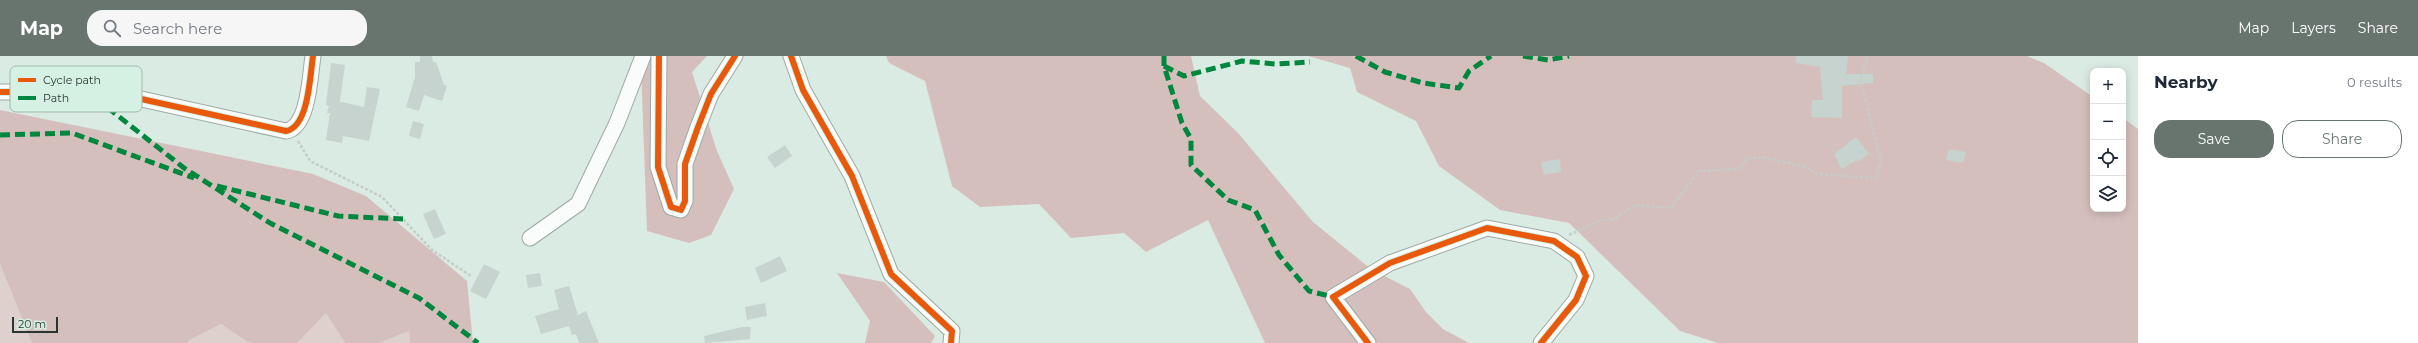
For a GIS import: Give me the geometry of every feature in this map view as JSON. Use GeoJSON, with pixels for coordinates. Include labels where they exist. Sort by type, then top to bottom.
{"type":"FeatureCollection","features":[{"type":"Feature","properties":{"kind":"street"},"geometry":{"type":"LineString","coordinates":[[142,98],[280,131],[291,130],[302,117],[312,56]]}},
{"type":"Feature","properties":{"kind":"street"},"geometry":{"type":"LineString","coordinates":[[530,238],[578,204],[617,123],[643,56]]}},
{"type":"Feature","properties":{"kind":"street"},"geometry":{"type":"LineString","coordinates":[[659,56],[658,167],[671,207],[681,210],[685,201],[685,164],[711,94],[735,56]]}},
{"type":"Feature","properties":{"kind":"street"},"geometry":{"type":"LineString","coordinates":[[791,56],[803,90],[852,176],[891,274],[952,331],[951,343]]}},
{"type":"Feature","properties":{"kind":"street"},"geometry":{"type":"LineString","coordinates":[[1368,343],[1332,297],[1390,263],[1487,228],[1554,241],[1577,257],[1586,276],[1576,300],[1542,343]]}},
{"type":"Feature","properties":{"kind":"path"},"geometry":{"type":"LineString","coordinates":[[1554,241],[1601,220],[1614,218],[1635,206],[1671,208],[1699,171],[1738,169],[1748,158],[1766,158],[1806,167],[1817,174],[1875,178],[1881,162],[1864,94],[1859,84],[1868,58],[1866,56]]}},
{"type":"Feature","properties":{"kind":"path"},"geometry":{"type":"LineString","coordinates":[[291,130],[310,162],[382,197],[432,250],[471,276]]}},
{"type":"Feature","properties":{"kind":"shaded area"},"geometry":{"type":"Polygon","coordinates":[[[636,56],[707,56],[692,72],[717,151],[734,189],[711,235],[689,243],[647,231],[641,67],[636,56]]]}},
{"type":"Feature","properties":{"kind":"shaded area"},"geometry":{"type":"Polygon","coordinates":[[[886,56],[1191,56],[1200,96],[1238,133],[1313,222],[1371,269],[1410,289],[1426,312],[1443,329],[1469,343],[1265,343],[1208,220],[1146,252],[1124,233],[1071,238],[1039,204],[980,207],[952,186],[925,81],[889,63],[886,56]]]}},
{"type":"Feature","properties":{"kind":"shaded area"},"geometry":{"type":"Polygon","coordinates":[[[1308,56],[2027,56],[2044,63],[2090,95],[2090,212],[2126,212],[2126,120],[2138,129],[2138,343],[1718,343],[1680,331],[1569,223],[1500,210],[1439,166],[1416,121],[1357,92],[1350,68],[1308,56]]]}},
{"type":"Feature","properties":{"kind":"shaded area"},"geometry":{"type":"Polygon","coordinates":[[[0,110],[313,174],[366,196],[467,281],[473,343],[410,343],[409,331],[379,343],[345,343],[326,313],[297,343],[253,343],[246,341],[221,324],[188,341],[188,343],[32,343],[0,264],[0,110]]]}},
{"type":"Feature","properties":{"kind":"shaded area"},"geometry":{"type":"Polygon","coordinates":[[[0,264],[32,343],[0,343],[0,264]]]}},
{"type":"Feature","properties":{"kind":"shaded area"},"geometry":{"type":"Polygon","coordinates":[[[837,273],[884,282],[935,336],[931,343],[865,343],[870,321],[837,273]]]}},
{"type":"Feature","properties":{"kind":"shaded area"},"geometry":{"type":"Polygon","coordinates":[[[326,313],[345,343],[297,343],[326,313]]]}},
{"type":"Feature","properties":{"kind":"shaded area"},"geometry":{"type":"Polygon","coordinates":[[[221,324],[246,341],[253,343],[188,343],[188,341],[221,324]]]}},
{"type":"Feature","properties":{"kind":"shaded area"},"geometry":{"type":"Polygon","coordinates":[[[409,331],[410,343],[379,343],[409,331]]]}},
{"type":"Feature","properties":{"kind":"building"},"geometry":{"type":"Polygon","coordinates":[[[420,56],[432,56],[433,62],[436,62],[444,85],[447,86],[442,101],[424,95],[419,111],[406,107],[415,77],[415,62],[420,62],[420,56]]]}},
{"type":"Feature","properties":{"kind":"building"},"geometry":{"type":"Polygon","coordinates":[[[1796,56],[1848,56],[1846,74],[1873,74],[1873,83],[1842,86],[1842,118],[1811,117],[1812,100],[1823,100],[1820,67],[1796,63],[1796,56]]]}},
{"type":"Feature","properties":{"kind":"building"},"geometry":{"type":"Polygon","coordinates":[[[331,63],[345,65],[340,101],[337,101],[364,107],[367,87],[380,89],[369,141],[343,136],[342,143],[326,140],[330,113],[327,113],[329,106],[326,105],[331,63]]]}},
{"type":"Feature","properties":{"kind":"building"},"geometry":{"type":"Polygon","coordinates":[[[413,121],[424,124],[420,139],[409,136],[413,121]]]}},
{"type":"Feature","properties":{"kind":"building"},"geometry":{"type":"Polygon","coordinates":[[[1856,137],[1869,154],[1858,162],[1857,160],[1842,169],[1834,154],[1856,137]]]}},
{"type":"Feature","properties":{"kind":"building"},"geometry":{"type":"Polygon","coordinates":[[[785,145],[792,156],[775,168],[767,157],[785,145]]]}},
{"type":"Feature","properties":{"kind":"building"},"geometry":{"type":"Polygon","coordinates":[[[1949,149],[1966,152],[1963,163],[1946,160],[1949,149]]]}},
{"type":"Feature","properties":{"kind":"building"},"geometry":{"type":"Polygon","coordinates":[[[1560,159],[1561,172],[1544,175],[1541,162],[1560,159]]]}},
{"type":"Feature","properties":{"kind":"building"},"geometry":{"type":"Polygon","coordinates":[[[435,209],[446,234],[434,239],[423,214],[435,209]]]}},
{"type":"Feature","properties":{"kind":"building"},"geometry":{"type":"Polygon","coordinates":[[[780,256],[787,271],[761,283],[755,268],[780,256]]]}},
{"type":"Feature","properties":{"kind":"building"},"geometry":{"type":"Polygon","coordinates":[[[484,264],[500,272],[486,299],[470,291],[484,264]]]}},
{"type":"Feature","properties":{"kind":"building"},"geometry":{"type":"Polygon","coordinates":[[[540,273],[542,286],[528,288],[526,275],[540,273]]]}},
{"type":"Feature","properties":{"kind":"building"},"geometry":{"type":"Polygon","coordinates":[[[569,286],[578,315],[586,311],[599,343],[579,343],[576,334],[572,335],[569,326],[541,334],[535,316],[559,309],[554,290],[569,286]]]}},
{"type":"Feature","properties":{"kind":"building"},"geometry":{"type":"Polygon","coordinates":[[[765,303],[767,316],[747,320],[745,307],[765,303]]]}},
{"type":"Feature","properties":{"kind":"building"},"geometry":{"type":"Polygon","coordinates":[[[742,327],[751,327],[750,339],[705,343],[704,336],[742,327]]]}},
{"type":"Feature","properties":{"kind":"marked path"},"geometry":{"type":"LineString","coordinates":[[1164,56],[1164,66],[1182,123],[1191,139],[1191,165],[1228,200],[1255,210],[1279,255],[1309,291],[1333,297]]}},
{"type":"Feature","properties":{"kind":"marked path"},"geometry":{"type":"LineString","coordinates":[[1356,56],[1385,72],[1423,83],[1459,88],[1469,71],[1491,56]]}},
{"type":"Feature","properties":{"kind":"marked path"},"geometry":{"type":"LineString","coordinates":[[1523,56],[1548,60],[1569,56]]}},
{"type":"Feature","properties":{"kind":"marked path"},"geometry":{"type":"LineString","coordinates":[[1164,66],[1184,76],[1242,61],[1275,64],[1310,62]]}},
{"type":"Feature","properties":{"kind":"marked path"},"geometry":{"type":"LineString","coordinates":[[113,112],[184,168],[270,223],[419,298],[478,343]]}},
{"type":"Feature","properties":{"kind":"marked path"},"geometry":{"type":"LineString","coordinates":[[0,135],[72,133],[194,178]]}},
{"type":"Feature","properties":{"kind":"marked path"},"geometry":{"type":"LineString","coordinates":[[217,186],[338,216],[403,219]]}},
{"type":"Feature","properties":{"kind":"cycle path"},"geometry":{"type":"LineString","coordinates":[[142,99],[286,131],[294,127],[300,120],[304,111],[313,56]]}},
{"type":"Feature","properties":{"kind":"cycle path"},"geometry":{"type":"LineString","coordinates":[[659,56],[658,167],[671,207],[681,210],[685,201],[685,164],[711,94],[735,56]]}},
{"type":"Feature","properties":{"kind":"cycle path"},"geometry":{"type":"LineString","coordinates":[[791,56],[803,90],[852,176],[891,274],[952,331],[951,343]]}},
{"type":"Feature","properties":{"kind":"cycle path"},"geometry":{"type":"LineString","coordinates":[[0,92],[10,92]]}},
{"type":"Feature","properties":{"kind":"cycle path"},"geometry":{"type":"LineString","coordinates":[[1368,343],[1333,297],[1390,263],[1487,228],[1554,241],[1577,257],[1586,276],[1576,300],[1541,343]]}}]}
